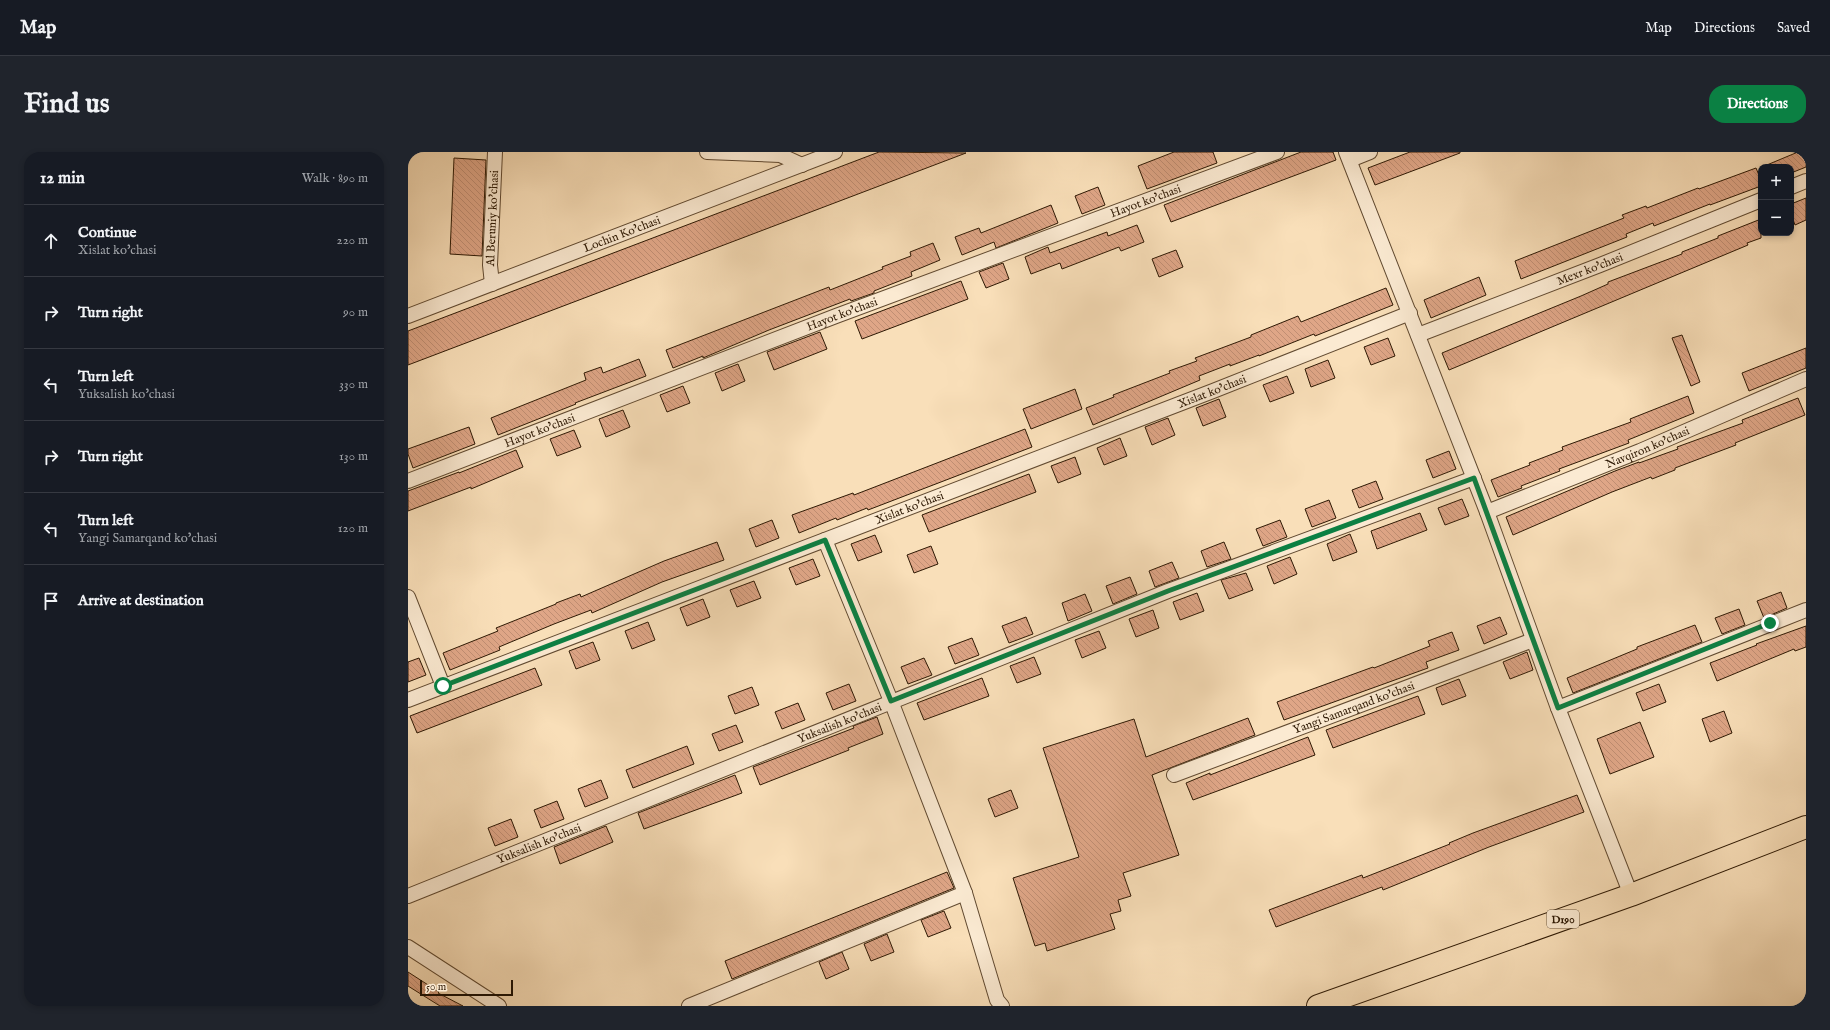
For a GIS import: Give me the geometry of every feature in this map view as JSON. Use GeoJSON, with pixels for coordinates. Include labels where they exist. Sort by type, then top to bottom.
{"type":"FeatureCollection","features":[{"type":"Feature","properties":{"kind":"main road","name":"D190"},"geometry":{"type":"LineString","coordinates":[[1318,1006],[1631,895],[1806,827]]}},
{"type":"Feature","properties":{"kind":"street","name":"Al Beruniy ko'chasi"},"geometry":{"type":"LineString","coordinates":[[492,284],[490,265],[495,152]]}},
{"type":"Feature","properties":{"kind":"street"},"geometry":{"type":"LineString","coordinates":[[707,152],[780,155],[802,165]]}},
{"type":"Feature","properties":{"kind":"street","name":"Lochin Ko'chasi"},"geometry":{"type":"LineString","coordinates":[[408,316],[835,152]]}},
{"type":"Feature","properties":{"kind":"street","name":"Hayot ko'chasi"},"geometry":{"type":"LineString","coordinates":[[408,481],[836,316],[1277,152]]}},
{"type":"Feature","properties":{"kind":"street"},"geometry":{"type":"LineString","coordinates":[[1370,152],[1348,156],[1474,478],[1558,708],[1631,895]]}},
{"type":"Feature","properties":{"kind":"street"},"geometry":{"type":"LineString","coordinates":[[1794,186],[1806,181]]}},
{"type":"Feature","properties":{"kind":"street","name":"Mexr ko'chasi"},"geometry":{"type":"LineString","coordinates":[[1418,335],[1600,265],[1758,201]]}},
{"type":"Feature","properties":{"kind":"street","name":"Xislat ko'chasi"},"geometry":{"type":"LineString","coordinates":[[408,700],[1410,313]]}},
{"type":"Feature","properties":{"kind":"street","name":"Navqiron ko'chasi"},"geometry":{"type":"LineString","coordinates":[[1487,512],[1640,451],[1806,379]]}},
{"type":"Feature","properties":{"kind":"street","name":"Yuksalish ko'chasi"},"geometry":{"type":"LineString","coordinates":[[408,896],[1168,591],[1474,478]]}},
{"type":"Feature","properties":{"kind":"street"},"geometry":{"type":"LineString","coordinates":[[825,540],[891,701],[965,893],[997,1000],[1002,1006]]}},
{"type":"Feature","properties":{"kind":"street"},"geometry":{"type":"LineString","coordinates":[[408,597],[443,686]]}},
{"type":"Feature","properties":{"kind":"street"},"geometry":{"type":"LineString","coordinates":[[1558,708],[1806,610]]}},
{"type":"Feature","properties":{"kind":"street","name":"Yangi Samarqand ko'chasi"},"geometry":{"type":"LineString","coordinates":[[1174,775],[1533,640]]}},
{"type":"Feature","properties":{"kind":"street"},"geometry":{"type":"LineString","coordinates":[[689,1006],[965,893]]}},
{"type":"Feature","properties":{"kind":"street"},"geometry":{"type":"LineString","coordinates":[[408,947],[499,1006]]}},
{"type":"Feature","properties":{"kind":"building"},"geometry":{"type":"Polygon","coordinates":[[[879,152],[966,153],[408,365],[408,331],[879,152]]]}},
{"type":"Feature","properties":{"kind":"building"},"geometry":{"type":"Polygon","coordinates":[[[1174,152],[1213,152],[1217,163],[1147,189],[1138,166],[1174,152]]]}},
{"type":"Feature","properties":{"kind":"building"},"geometry":{"type":"Polygon","coordinates":[[[1301,152],[1333,152],[1336,160],[1171,222],[1164,205],[1301,152]]]}},
{"type":"Feature","properties":{"kind":"building"},"geometry":{"type":"Polygon","coordinates":[[[1410,152],[1460,153],[1375,185],[1368,168],[1410,152]]]}},
{"type":"Feature","properties":{"kind":"building"},"geometry":{"type":"Polygon","coordinates":[[[1798,152],[1806,152],[1806,167],[1794,172],[1794,164],[1769,164],[1798,152]]]}},
{"type":"Feature","properties":{"kind":"building"},"geometry":{"type":"Polygon","coordinates":[[[454,158],[486,160],[482,256],[450,254],[454,158]]]}},
{"type":"Feature","properties":{"kind":"building"},"geometry":{"type":"Polygon","coordinates":[[[1756,168],[1758,173],[1758,187],[1654,226],[1653,223],[1626,234],[1627,237],[1521,279],[1515,261],[1624,218],[1622,215],[1646,206],[1647,208],[1698,188],[1699,189],[1756,168]]]}},
{"type":"Feature","properties":{"kind":"building"},"geometry":{"type":"Polygon","coordinates":[[[1098,187],[1105,205],[1082,214],[1075,196],[1098,187]]]}},
{"type":"Feature","properties":{"kind":"building"},"geometry":{"type":"Polygon","coordinates":[[[1806,198],[1806,220],[1795,225],[1794,222],[1794,203],[1806,198]]]}},
{"type":"Feature","properties":{"kind":"building"},"geometry":{"type":"Polygon","coordinates":[[[1051,205],[1058,223],[996,248],[994,242],[962,255],[955,237],[979,228],[981,233],[1051,205]]]}},
{"type":"Feature","properties":{"kind":"building"},"geometry":{"type":"Polygon","coordinates":[[[1758,220],[1758,236],[1761,236],[1761,238],[1747,243],[1748,245],[1449,370],[1442,353],[1581,296],[1608,284],[1608,282],[1682,254],[1682,252],[1718,238],[1718,236],[1758,220]]]}},
{"type":"Feature","properties":{"kind":"building"},"geometry":{"type":"Polygon","coordinates":[[[1137,225],[1144,242],[1121,251],[1119,247],[1062,269],[1060,263],[1031,274],[1025,257],[1048,247],[1050,253],[1107,232],[1108,236],[1137,225]]]}},
{"type":"Feature","properties":{"kind":"building"},"geometry":{"type":"Polygon","coordinates":[[[933,243],[940,260],[911,272],[912,276],[874,291],[874,293],[851,301],[850,299],[769,330],[703,358],[703,356],[673,368],[666,350],[829,287],[830,290],[883,269],[882,267],[911,256],[910,252],[933,243]]]}},
{"type":"Feature","properties":{"kind":"building"},"geometry":{"type":"Polygon","coordinates":[[[1176,250],[1183,267],[1159,277],[1152,259],[1176,250]]]}},
{"type":"Feature","properties":{"kind":"building"},"geometry":{"type":"Polygon","coordinates":[[[1003,263],[1009,279],[986,288],[979,272],[1003,263]]]}},
{"type":"Feature","properties":{"kind":"building"},"geometry":{"type":"Polygon","coordinates":[[[1479,277],[1486,295],[1431,318],[1424,300],[1479,277]]]}},
{"type":"Feature","properties":{"kind":"building"},"geometry":{"type":"Polygon","coordinates":[[[961,281],[968,299],[862,339],[855,321],[961,281]]]}},
{"type":"Feature","properties":{"kind":"building"},"geometry":{"type":"Polygon","coordinates":[[[1386,288],[1393,305],[1315,336],[1314,334],[1259,356],[1230,366],[1230,364],[1199,376],[1200,380],[1093,425],[1086,408],[1114,397],[1113,395],[1170,373],[1169,371],[1197,361],[1195,358],[1251,337],[1251,335],[1298,316],[1301,322],[1386,288]]]}},
{"type":"Feature","properties":{"kind":"building"},"geometry":{"type":"Polygon","coordinates":[[[820,332],[827,349],[774,370],[767,352],[820,332]]]}},
{"type":"Feature","properties":{"kind":"building"},"geometry":{"type":"Polygon","coordinates":[[[1682,335],[1700,382],[1691,386],[1672,338],[1682,335]]]}},
{"type":"Feature","properties":{"kind":"building"},"geometry":{"type":"Polygon","coordinates":[[[1388,338],[1395,356],[1371,365],[1364,347],[1388,338]]]}},
{"type":"Feature","properties":{"kind":"building"},"geometry":{"type":"Polygon","coordinates":[[[1806,348],[1806,368],[1749,391],[1742,373],[1806,348]]]}},
{"type":"Feature","properties":{"kind":"building"},"geometry":{"type":"Polygon","coordinates":[[[639,359],[646,376],[575,403],[576,404],[498,435],[491,418],[586,380],[584,373],[601,367],[603,373],[639,359]]]}},
{"type":"Feature","properties":{"kind":"building"},"geometry":{"type":"Polygon","coordinates":[[[1328,360],[1335,378],[1311,387],[1305,369],[1328,360]]]}},
{"type":"Feature","properties":{"kind":"building"},"geometry":{"type":"Polygon","coordinates":[[[738,364],[745,381],[722,391],[715,373],[738,364]]]}},
{"type":"Feature","properties":{"kind":"building"},"geometry":{"type":"Polygon","coordinates":[[[1287,376],[1294,393],[1270,402],[1263,385],[1287,376]]]}},
{"type":"Feature","properties":{"kind":"building"},"geometry":{"type":"Polygon","coordinates":[[[683,386],[690,403],[667,412],[660,395],[683,386]]]}},
{"type":"Feature","properties":{"kind":"building"},"geometry":{"type":"Polygon","coordinates":[[[1075,389],[1082,409],[1031,429],[1023,409],[1075,389]]]}},
{"type":"Feature","properties":{"kind":"building"},"geometry":{"type":"Polygon","coordinates":[[[1688,396],[1694,413],[1628,440],[1629,443],[1559,469],[1560,471],[1521,486],[1522,488],[1498,497],[1491,480],[1563,450],[1562,447],[1631,422],[1630,419],[1688,396]]]}},
{"type":"Feature","properties":{"kind":"building"},"geometry":{"type":"Polygon","coordinates":[[[1798,398],[1805,415],[1735,443],[1736,445],[1675,468],[1675,470],[1652,479],[1651,477],[1612,492],[1513,535],[1506,517],[1615,471],[1678,449],[1677,447],[1743,423],[1742,420],[1798,398]]]}},
{"type":"Feature","properties":{"kind":"building"},"geometry":{"type":"Polygon","coordinates":[[[1219,399],[1226,417],[1203,426],[1196,408],[1219,399]]]}},
{"type":"Feature","properties":{"kind":"building"},"geometry":{"type":"Polygon","coordinates":[[[623,410],[630,427],[606,437],[599,419],[623,410]]]}},
{"type":"Feature","properties":{"kind":"building"},"geometry":{"type":"Polygon","coordinates":[[[1168,418],[1175,435],[1152,445],[1145,427],[1168,418]]]}},
{"type":"Feature","properties":{"kind":"building"},"geometry":{"type":"Polygon","coordinates":[[[469,427],[475,444],[413,468],[408,454],[408,449],[469,427]]]}},
{"type":"Feature","properties":{"kind":"building"},"geometry":{"type":"Polygon","coordinates":[[[1025,429],[1032,447],[868,510],[867,508],[837,520],[836,518],[799,533],[792,515],[853,493],[854,495],[1025,429]]]}},
{"type":"Feature","properties":{"kind":"building"},"geometry":{"type":"Polygon","coordinates":[[[574,430],[581,447],[557,456],[550,439],[574,430]]]}},
{"type":"Feature","properties":{"kind":"building"},"geometry":{"type":"Polygon","coordinates":[[[1120,438],[1127,456],[1104,465],[1097,448],[1120,438]]]}},
{"type":"Feature","properties":{"kind":"building"},"geometry":{"type":"Polygon","coordinates":[[[516,450],[523,467],[471,489],[471,487],[408,511],[408,491],[459,473],[516,450]]]}},
{"type":"Feature","properties":{"kind":"building"},"geometry":{"type":"Polygon","coordinates":[[[1449,451],[1456,469],[1433,478],[1426,460],[1449,451]]]}},
{"type":"Feature","properties":{"kind":"building"},"geometry":{"type":"Polygon","coordinates":[[[1075,457],[1081,474],[1058,483],[1051,466],[1075,457]]]}},
{"type":"Feature","properties":{"kind":"building"},"geometry":{"type":"Polygon","coordinates":[[[1029,474],[1036,492],[929,532],[922,515],[1029,474]]]}},
{"type":"Feature","properties":{"kind":"building"},"geometry":{"type":"Polygon","coordinates":[[[1376,481],[1383,499],[1359,508],[1352,490],[1376,481]]]}},
{"type":"Feature","properties":{"kind":"building"},"geometry":{"type":"Polygon","coordinates":[[[1462,499],[1469,516],[1445,525],[1438,508],[1462,499]]]}},
{"type":"Feature","properties":{"kind":"building"},"geometry":{"type":"Polygon","coordinates":[[[1329,500],[1336,518],[1312,527],[1305,509],[1329,500]]]}},
{"type":"Feature","properties":{"kind":"building"},"geometry":{"type":"Polygon","coordinates":[[[1420,513],[1427,530],[1377,549],[1371,531],[1420,513]]]}},
{"type":"Feature","properties":{"kind":"building"},"geometry":{"type":"Polygon","coordinates":[[[772,520],[779,538],[756,547],[749,529],[772,520]]]}},
{"type":"Feature","properties":{"kind":"building"},"geometry":{"type":"Polygon","coordinates":[[[1280,520],[1287,537],[1263,546],[1256,529],[1280,520]]]}},
{"type":"Feature","properties":{"kind":"building"},"geometry":{"type":"Polygon","coordinates":[[[1350,534],[1357,552],[1333,561],[1327,544],[1350,534]]]}},
{"type":"Feature","properties":{"kind":"building"},"geometry":{"type":"Polygon","coordinates":[[[875,535],[882,552],[858,561],[851,544],[875,535]]]}},
{"type":"Feature","properties":{"kind":"building"},"geometry":{"type":"Polygon","coordinates":[[[717,542],[724,560],[662,582],[592,613],[591,610],[554,624],[499,647],[500,650],[450,670],[443,653],[498,631],[496,628],[556,603],[580,594],[581,597],[664,561],[717,542]]]}},
{"type":"Feature","properties":{"kind":"building"},"geometry":{"type":"Polygon","coordinates":[[[1224,542],[1231,559],[1207,567],[1201,551],[1224,542]]]}},
{"type":"Feature","properties":{"kind":"building"},"geometry":{"type":"Polygon","coordinates":[[[931,546],[938,564],[914,573],[907,555],[931,546]]]}},
{"type":"Feature","properties":{"kind":"building"},"geometry":{"type":"Polygon","coordinates":[[[1290,557],[1297,574],[1274,584],[1267,566],[1290,557]]]}},
{"type":"Feature","properties":{"kind":"building"},"geometry":{"type":"Polygon","coordinates":[[[813,559],[820,576],[796,585],[789,568],[813,559]]]}},
{"type":"Feature","properties":{"kind":"building"},"geometry":{"type":"Polygon","coordinates":[[[1172,562],[1179,578],[1155,587],[1149,571],[1172,562]]]}},
{"type":"Feature","properties":{"kind":"building"},"geometry":{"type":"Polygon","coordinates":[[[1246,573],[1253,590],[1229,599],[1221,580],[1246,573]]]}},
{"type":"Feature","properties":{"kind":"building"},"geometry":{"type":"Polygon","coordinates":[[[1130,577],[1137,594],[1113,604],[1106,586],[1130,577]]]}},
{"type":"Feature","properties":{"kind":"building"},"geometry":{"type":"Polygon","coordinates":[[[754,581],[761,598],[737,607],[730,590],[754,581]]]}},
{"type":"Feature","properties":{"kind":"building"},"geometry":{"type":"Polygon","coordinates":[[[1781,592],[1787,608],[1764,618],[1757,601],[1781,592]]]}},
{"type":"Feature","properties":{"kind":"building"},"geometry":{"type":"Polygon","coordinates":[[[1197,593],[1204,611],[1180,620],[1173,602],[1197,593]]]}},
{"type":"Feature","properties":{"kind":"building"},"geometry":{"type":"Polygon","coordinates":[[[1085,594],[1092,611],[1068,621],[1062,603],[1085,594]]]}},
{"type":"Feature","properties":{"kind":"building"},"geometry":{"type":"Polygon","coordinates":[[[703,599],[710,617],[687,626],[680,608],[703,599]]]}},
{"type":"Feature","properties":{"kind":"building"},"geometry":{"type":"Polygon","coordinates":[[[1739,609],[1745,625],[1722,634],[1715,618],[1739,609]]]}},
{"type":"Feature","properties":{"kind":"building"},"geometry":{"type":"Polygon","coordinates":[[[1153,610],[1159,628],[1136,637],[1129,619],[1153,610]]]}},
{"type":"Feature","properties":{"kind":"building"},"geometry":{"type":"Polygon","coordinates":[[[1026,617],[1033,634],[1009,643],[1002,626],[1026,617]]]}},
{"type":"Feature","properties":{"kind":"building"},"geometry":{"type":"Polygon","coordinates":[[[1500,617],[1507,634],[1484,644],[1477,626],[1500,617]]]}},
{"type":"Feature","properties":{"kind":"building"},"geometry":{"type":"Polygon","coordinates":[[[648,622],[655,640],[632,649],[625,631],[648,622]]]}},
{"type":"Feature","properties":{"kind":"building"},"geometry":{"type":"Polygon","coordinates":[[[1695,625],[1702,642],[1573,693],[1567,678],[1637,649],[1637,647],[1695,625]]]}},
{"type":"Feature","properties":{"kind":"building"},"geometry":{"type":"Polygon","coordinates":[[[1806,626],[1806,647],[1795,651],[1794,649],[1717,681],[1710,663],[1806,626]]]}},
{"type":"Feature","properties":{"kind":"building"},"geometry":{"type":"Polygon","coordinates":[[[1099,631],[1106,648],[1082,658],[1075,640],[1099,631]]]}},
{"type":"Feature","properties":{"kind":"building"},"geometry":{"type":"Polygon","coordinates":[[[1452,632],[1459,650],[1426,662],[1428,668],[1284,720],[1277,702],[1373,667],[1374,668],[1430,646],[1428,641],[1452,632]]]}},
{"type":"Feature","properties":{"kind":"building"},"geometry":{"type":"Polygon","coordinates":[[[972,638],[979,655],[955,664],[948,647],[972,638]]]}},
{"type":"Feature","properties":{"kind":"building"},"geometry":{"type":"Polygon","coordinates":[[[593,642],[600,660],[576,669],[569,651],[593,642]]]}},
{"type":"Feature","properties":{"kind":"building"},"geometry":{"type":"Polygon","coordinates":[[[1527,652],[1533,670],[1510,679],[1503,662],[1527,652]]]}},
{"type":"Feature","properties":{"kind":"building"},"geometry":{"type":"Polygon","coordinates":[[[1034,657],[1041,674],[1017,683],[1010,666],[1034,657]]]}},
{"type":"Feature","properties":{"kind":"building"},"geometry":{"type":"Polygon","coordinates":[[[419,658],[426,675],[408,682],[408,662],[419,658]]]}},
{"type":"Feature","properties":{"kind":"building"},"geometry":{"type":"Polygon","coordinates":[[[924,658],[932,675],[908,684],[901,667],[924,658]]]}},
{"type":"Feature","properties":{"kind":"building"},"geometry":{"type":"Polygon","coordinates":[[[535,668],[542,685],[417,733],[410,716],[535,668]]]}},
{"type":"Feature","properties":{"kind":"building"},"geometry":{"type":"Polygon","coordinates":[[[982,678],[989,696],[924,720],[917,703],[982,678]]]}},
{"type":"Feature","properties":{"kind":"building"},"geometry":{"type":"Polygon","coordinates":[[[1459,679],[1466,696],[1442,705],[1436,688],[1459,679]]]}},
{"type":"Feature","properties":{"kind":"building"},"geometry":{"type":"Polygon","coordinates":[[[849,684],[856,701],[833,710],[826,693],[849,684]]]}},
{"type":"Feature","properties":{"kind":"building"},"geometry":{"type":"Polygon","coordinates":[[[1659,684],[1666,702],[1643,711],[1636,693],[1659,684]]]}},
{"type":"Feature","properties":{"kind":"building"},"geometry":{"type":"Polygon","coordinates":[[[752,687],[759,705],[735,714],[728,696],[752,687]]]}},
{"type":"Feature","properties":{"kind":"building"},"geometry":{"type":"Polygon","coordinates":[[[1418,696],[1425,714],[1333,748],[1326,730],[1418,696]]]}},
{"type":"Feature","properties":{"kind":"building"},"geometry":{"type":"Polygon","coordinates":[[[798,703],[805,720],[782,729],[775,712],[798,703]]]}},
{"type":"Feature","properties":{"kind":"building"},"geometry":{"type":"Polygon","coordinates":[[[1724,711],[1732,733],[1710,742],[1702,719],[1724,711]]]}},
{"type":"Feature","properties":{"kind":"building"},"geometry":{"type":"Polygon","coordinates":[[[877,717],[883,734],[848,748],[849,750],[760,785],[753,767],[854,728],[853,726],[877,717]]]}},
{"type":"Feature","properties":{"kind":"building"},"geometry":{"type":"Polygon","coordinates":[[[1248,718],[1255,735],[1152,775],[1179,855],[1123,873],[1131,896],[1118,900],[1121,911],[1110,914],[1115,929],[1047,951],[1045,943],[1035,946],[1013,878],[1079,857],[1043,748],[1134,719],[1146,757],[1248,718]]]}},
{"type":"Feature","properties":{"kind":"building"},"geometry":{"type":"Polygon","coordinates":[[[1640,722],[1654,757],[1610,774],[1597,739],[1640,722]]]}},
{"type":"Feature","properties":{"kind":"building"},"geometry":{"type":"Polygon","coordinates":[[[736,725],[743,742],[719,751],[712,734],[736,725]]]}},
{"type":"Feature","properties":{"kind":"building"},"geometry":{"type":"Polygon","coordinates":[[[1308,737],[1315,755],[1193,800],[1186,783],[1308,737]]]}},
{"type":"Feature","properties":{"kind":"building"},"geometry":{"type":"Polygon","coordinates":[[[687,746],[694,764],[633,788],[626,770],[687,746]]]}},
{"type":"Feature","properties":{"kind":"building"},"geometry":{"type":"Polygon","coordinates":[[[735,775],[742,793],[644,829],[638,813],[735,775]]]}},
{"type":"Feature","properties":{"kind":"building"},"geometry":{"type":"Polygon","coordinates":[[[601,780],[608,798],[585,807],[578,789],[601,780]]]}},
{"type":"Feature","properties":{"kind":"building"},"geometry":{"type":"Polygon","coordinates":[[[1011,790],[1018,808],[995,817],[988,799],[1011,790]]]}},
{"type":"Feature","properties":{"kind":"building"},"geometry":{"type":"Polygon","coordinates":[[[1577,795],[1584,812],[1489,847],[1383,890],[1382,887],[1276,927],[1269,910],[1362,875],[1363,878],[1450,844],[1449,843],[1473,833],[1577,795]]]}},
{"type":"Feature","properties":{"kind":"building"},"geometry":{"type":"Polygon","coordinates":[[[557,801],[564,819],[541,828],[534,810],[557,801]]]}},
{"type":"Feature","properties":{"kind":"building"},"geometry":{"type":"Polygon","coordinates":[[[511,819],[518,837],[495,846],[488,828],[511,819]]]}},
{"type":"Feature","properties":{"kind":"building"},"geometry":{"type":"Polygon","coordinates":[[[606,826],[613,842],[560,864],[554,847],[606,826]]]}},
{"type":"Feature","properties":{"kind":"building"},"geometry":{"type":"Polygon","coordinates":[[[947,872],[954,888],[732,979],[725,961],[947,872]]]}},
{"type":"Feature","properties":{"kind":"building"},"geometry":{"type":"Polygon","coordinates":[[[944,911],[951,928],[928,937],[921,920],[944,911]]]}},
{"type":"Feature","properties":{"kind":"building"},"geometry":{"type":"Polygon","coordinates":[[[887,934],[894,952],[871,961],[864,944],[887,934]]]}},
{"type":"Feature","properties":{"kind":"building"},"geometry":{"type":"Polygon","coordinates":[[[842,952],[849,969],[826,979],[819,962],[842,952]]]}},
{"type":"Feature","properties":{"kind":"building"},"geometry":{"type":"Polygon","coordinates":[[[408,972],[439,992],[438,993],[463,1006],[440,1006],[408,986],[408,972]]]}},
{"type":"Feature","properties":{"kind":"route"},"geometry":{"type":"LineString","coordinates":[[443,686],[825,540],[891,701],[1168,591],[1474,478],[1558,708],[1770,623]]}}]}
